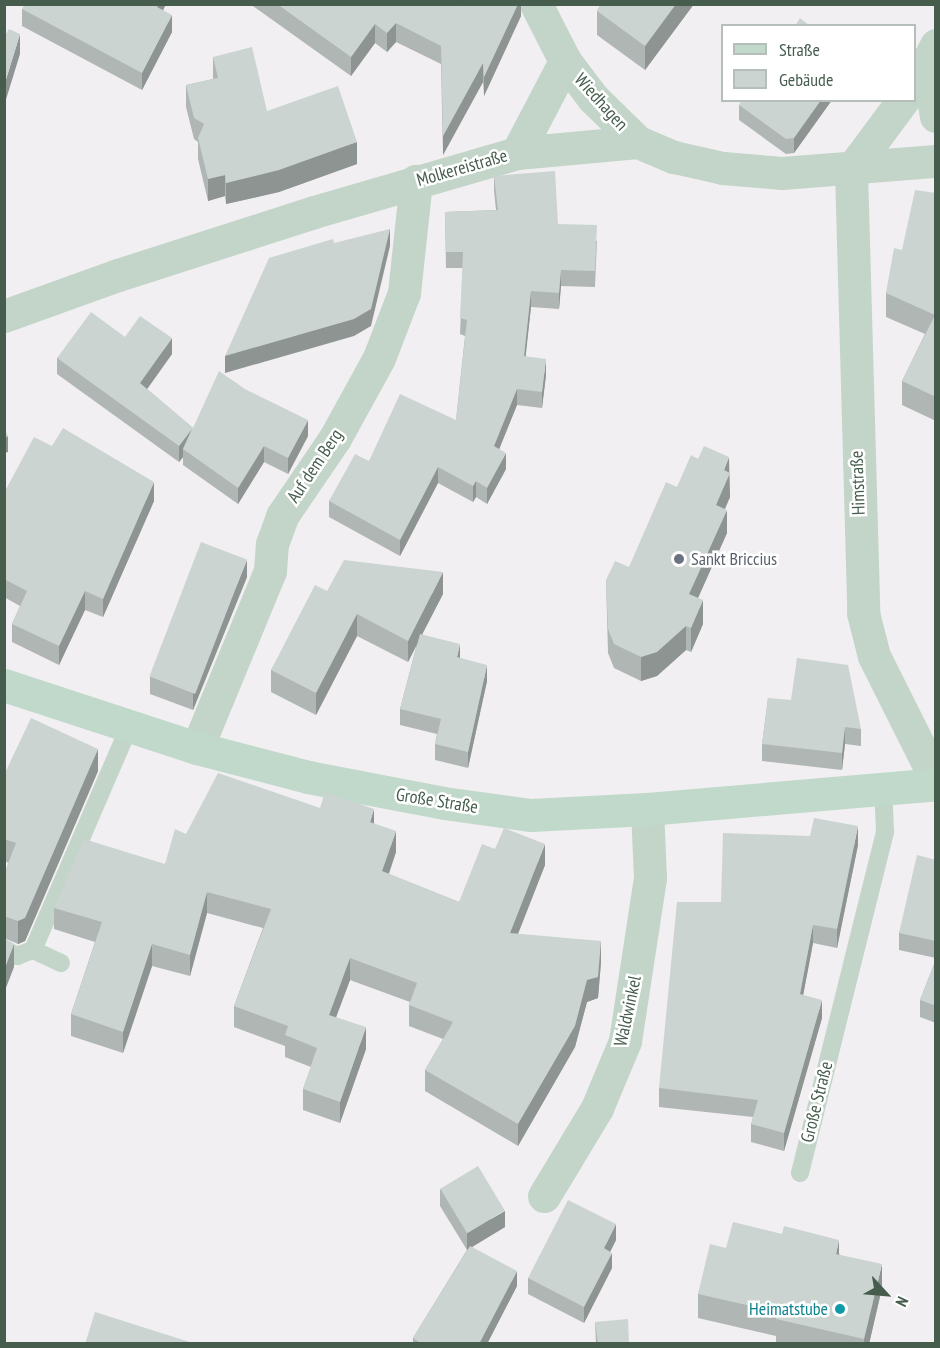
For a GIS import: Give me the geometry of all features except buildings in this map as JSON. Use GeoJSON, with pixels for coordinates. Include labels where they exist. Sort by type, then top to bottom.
{"type":"FeatureCollection","features":[{"type":"Feature","properties":{"kind":"main road","name":"Große Straße"},"geometry":{"type":"LineString","coordinates":[[4,685],[197,748],[308,777],[444,803],[531,815],[647,809],[883,785],[936,782]]}},
{"type":"Feature","properties":{"kind":"street","name":"Wiedhagen"},"geometry":{"type":"LineString","coordinates":[[536,4],[565,61],[593,98],[638,142]]}},
{"type":"Feature","properties":{"kind":"street","name":"Wiedhagen"},"geometry":{"type":"LineString","coordinates":[[517,153],[565,61]]}},
{"type":"Feature","properties":{"kind":"street"},"geometry":{"type":"LineString","coordinates":[[926,64],[936,116]]}},
{"type":"Feature","properties":{"kind":"street"},"geometry":{"type":"LineString","coordinates":[[851,170],[902,102]]}},
{"type":"Feature","properties":{"kind":"street","name":"Molkereistraße"},"geometry":{"type":"LineString","coordinates":[[4,316],[118,275],[416,181],[517,153],[638,142],[674,157],[723,168],[782,173],[851,170],[936,161]]}},
{"type":"Feature","properties":{"kind":"street","name":"Himstraße"},"geometry":{"type":"LineString","coordinates":[[851,170],[863,613],[874,656],[936,782]]}},
{"type":"Feature","properties":{"kind":"street","name":"Auf dem Berg"},"geometry":{"type":"LineString","coordinates":[[197,748],[270,571],[272,544],[282,516],[340,429],[383,347],[404,294],[416,181]]}},
{"type":"Feature","properties":{"kind":"street","name":"Waldwinkel"},"geometry":{"type":"LineString","coordinates":[[544,1196],[597,1108],[625,1041],[650,878],[647,809]]}},
{"type":"Feature","properties":{"kind":"lane"},"geometry":{"type":"LineString","coordinates":[[33,950],[129,727]]}},
{"type":"Feature","properties":{"kind":"lane","name":"Große Straße"},"geometry":{"type":"LineString","coordinates":[[800,1173],[885,832],[883,785]]}},
{"type":"Feature","properties":{"kind":"lane"},"geometry":{"type":"LineString","coordinates":[[4,949],[17,956],[33,950],[62,963]]}},
{"type":"Feature","properties":{"kind":"place","name":"Sankt Briccius"},"geometry":{"type":"Point","coordinates":[679,559]}},
{"type":"Feature","properties":{"kind":"place","name":"Heimatstube"},"geometry":{"type":"Point","coordinates":[840,1309]}}]}
